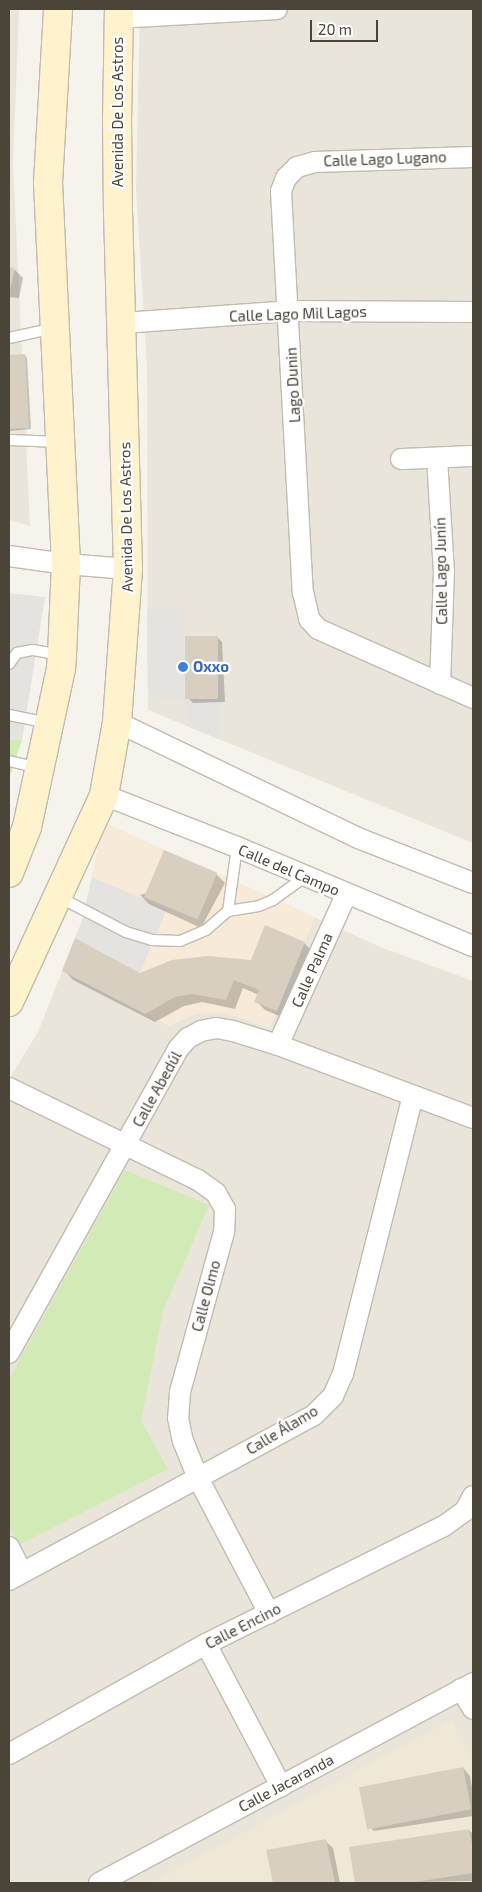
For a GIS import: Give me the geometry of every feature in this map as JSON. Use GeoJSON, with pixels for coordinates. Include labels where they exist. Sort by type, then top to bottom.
{"type":"FeatureCollection","features":[{"type":"Feature","properties":{"kind":"main road"},"geometry":{"type":"LineString","coordinates":[[9,873],[27,827],[50,723],[62,655],[66,564],[48,183],[58,9]]}},
{"type":"Feature","properties":{"kind":"main road","name":"Avenida De Los Astros"},"geometry":{"type":"LineString","coordinates":[[9,1002],[14,974],[59,897],[104,795],[117,722],[128,568],[117,130],[119,13]]}},
{"type":"Feature","properties":{"kind":"street"},"geometry":{"type":"LineString","coordinates":[[119,13],[277,9]]}},
{"type":"Feature","properties":{"kind":"street","name":"Calle Lago Lugano"},"geometry":{"type":"LineString","coordinates":[[297,167],[315,162],[473,157]]}},
{"type":"Feature","properties":{"kind":"street","name":"Lago Dunin"},"geometry":{"type":"LineString","coordinates":[[297,167],[286,178],[281,191],[305,608],[309,619],[318,629],[440,684]]}},
{"type":"Feature","properties":{"kind":"street","name":"Calle Lago Mil Lagos"},"geometry":{"type":"LineString","coordinates":[[123,323],[289,311],[473,312]]}},
{"type":"Feature","properties":{"kind":"street"},"geometry":{"type":"LineString","coordinates":[[401,459],[473,456]]}},
{"type":"Feature","properties":{"kind":"street","name":"Calle Lago Junín"},"geometry":{"type":"LineString","coordinates":[[437,458],[444,571],[440,684]]}},
{"type":"Feature","properties":{"kind":"street"},"geometry":{"type":"LineString","coordinates":[[9,556],[66,564],[128,568]]}},
{"type":"Feature","properties":{"kind":"street"},"geometry":{"type":"LineString","coordinates":[[440,684],[473,698]]}},
{"type":"Feature","properties":{"kind":"street"},"geometry":{"type":"LineString","coordinates":[[117,722],[358,838],[473,884]]}},
{"type":"Feature","properties":{"kind":"street","name":"Calle del Campo"},"geometry":{"type":"LineString","coordinates":[[104,795],[236,847],[346,895],[473,946]]}},
{"type":"Feature","properties":{"kind":"street","name":"Calle Palma"},"geometry":{"type":"LineString","coordinates":[[278,1045],[346,895]]}},
{"type":"Feature","properties":{"kind":"street","name":"Calle Abedúl"},"geometry":{"type":"LineString","coordinates":[[9,1353],[178,1049],[188,1038],[201,1031],[216,1028],[278,1045],[473,1118]]}},
{"type":"Feature","properties":{"kind":"street","name":"Calle Olmo"},"geometry":{"type":"LineString","coordinates":[[9,1088],[198,1180],[216,1193],[225,1209],[224,1232],[180,1392],[178,1418],[183,1441],[198,1478],[269,1613]]}},
{"type":"Feature","properties":{"kind":"street","name":"Calle Álamo"},"geometry":{"type":"LineString","coordinates":[[15,1576],[314,1415],[333,1396],[343,1374],[413,1096]]}},
{"type":"Feature","properties":{"kind":"street","name":"Calle Encino"},"geometry":{"type":"LineString","coordinates":[[9,1754],[206,1644],[444,1526],[465,1511],[473,1496]]}},
{"type":"Feature","properties":{"kind":"street"},"geometry":{"type":"LineString","coordinates":[[9,1547],[15,1576]]}},
{"type":"Feature","properties":{"kind":"street"},"geometry":{"type":"LineString","coordinates":[[206,1644],[281,1786]]}},
{"type":"Feature","properties":{"kind":"street"},"geometry":{"type":"LineString","coordinates":[[467,1686],[473,1709]]}},
{"type":"Feature","properties":{"kind":"street","name":"Calle Jacaranda"},"geometry":{"type":"LineString","coordinates":[[99,1883],[120,1879],[281,1786],[467,1686]]}},
{"type":"Feature","properties":{"kind":"lane"},"geometry":{"type":"LineString","coordinates":[[9,338],[55,328]]}},
{"type":"Feature","properties":{"kind":"lane"},"geometry":{"type":"LineString","coordinates":[[9,440],[60,442]]}},
{"type":"Feature","properties":{"kind":"lane"},"geometry":{"type":"LineString","coordinates":[[9,664],[18,653],[33,650],[62,655]]}},
{"type":"Feature","properties":{"kind":"lane"},"geometry":{"type":"LineString","coordinates":[[9,715],[50,723]]}},
{"type":"Feature","properties":{"kind":"lane"},"geometry":{"type":"LineString","coordinates":[[9,761],[40,768]]}},
{"type":"Feature","properties":{"kind":"lane"},"geometry":{"type":"LineString","coordinates":[[228,911],[236,847]]}},
{"type":"Feature","properties":{"kind":"lane"},"geometry":{"type":"LineString","coordinates":[[59,897],[126,932],[152,940],[180,941],[206,930],[228,911],[259,906],[273,900],[306,876]]}},
{"type":"Feature","properties":{"kind":"shaded area"},"geometry":{"type":"Polygon","coordinates":[[[9,9],[19,9],[13,162],[30,526],[9,520],[9,9]]]}},
{"type":"Feature","properties":{"kind":"shaded area"},"geometry":{"type":"Polygon","coordinates":[[[140,9],[473,9],[473,843],[148,710],[147,366],[136,189],[140,9]]]}},
{"type":"Feature","properties":{"kind":"shaded area"},"geometry":{"type":"Polygon","coordinates":[[[9,593],[45,597],[22,740],[9,739],[9,593]]]}},
{"type":"Feature","properties":{"kind":"shaded area"},"geometry":{"type":"Polygon","coordinates":[[[147,609],[184,609],[187,698],[220,698],[221,740],[187,726],[186,699],[148,697],[147,609]]]}},
{"type":"Feature","properties":{"kind":"shaded area"},"geometry":{"type":"Polygon","coordinates":[[[104,823],[383,948],[473,981],[473,1883],[9,1883],[9,1079],[38,1032],[82,921],[104,823]]]}},
{"type":"Feature","properties":{"kind":"shaded area"},"geometry":{"type":"Polygon","coordinates":[[[104,823],[315,917],[270,1028],[226,1013],[196,1014],[169,1026],[62,971],[82,921],[104,823]]]}},
{"type":"Feature","properties":{"kind":"shaded area"},"geometry":{"type":"Polygon","coordinates":[[[92,877],[167,909],[140,973],[75,938],[82,921],[92,877]]]}},
{"type":"Feature","properties":{"kind":"shaded area"},"geometry":{"type":"Polygon","coordinates":[[[452,1719],[473,1760],[473,1883],[151,1883],[452,1719]]]}},
{"type":"Feature","properties":{"kind":"green space"},"geometry":{"type":"Polygon","coordinates":[[[9,739],[22,740],[9,779],[9,739]]]}},
{"type":"Feature","properties":{"kind":"green space"},"geometry":{"type":"Polygon","coordinates":[[[125,1170],[209,1205],[163,1311],[141,1421],[168,1469],[19,1545],[9,1526],[9,1379],[125,1170]]]}},
{"type":"Feature","properties":{"kind":"building"},"geometry":{"type":"Polygon","coordinates":[[[9,267],[15,268],[10,291],[9,291],[9,267]]]}},
{"type":"Feature","properties":{"kind":"building"},"geometry":{"type":"Polygon","coordinates":[[[25,354],[29,428],[9,429],[9,355],[25,354]]]}},
{"type":"Feature","properties":{"kind":"building"},"geometry":{"type":"Polygon","coordinates":[[[185,636],[218,636],[218,699],[185,699],[185,636]]]}},
{"type":"Feature","properties":{"kind":"building"},"geometry":{"type":"Polygon","coordinates":[[[164,850],[217,873],[197,920],[144,897],[164,850]]]}},
{"type":"Feature","properties":{"kind":"building"},"geometry":{"type":"Polygon","coordinates":[[[265,925],[305,942],[277,1011],[254,1002],[259,990],[234,980],[226,1000],[192,994],[175,997],[145,1014],[62,971],[75,938],[140,973],[172,960],[208,956],[251,960],[265,925]]]}},
{"type":"Feature","properties":{"kind":"building"},"geometry":{"type":"Polygon","coordinates":[[[463,1767],[471,1809],[367,1829],[359,1787],[463,1767]]]}},
{"type":"Feature","properties":{"kind":"building"},"geometry":{"type":"Polygon","coordinates":[[[469,1829],[473,1849],[473,1873],[409,1883],[355,1883],[349,1847],[469,1829]]]}},
{"type":"Feature","properties":{"kind":"building"},"geometry":{"type":"Polygon","coordinates":[[[326,1839],[335,1883],[273,1883],[266,1850],[326,1839]]]}},
{"type":"Feature","properties":{"kind":"place","name":"Oxxo"},"geometry":{"type":"Point","coordinates":[183,667]}}]}
